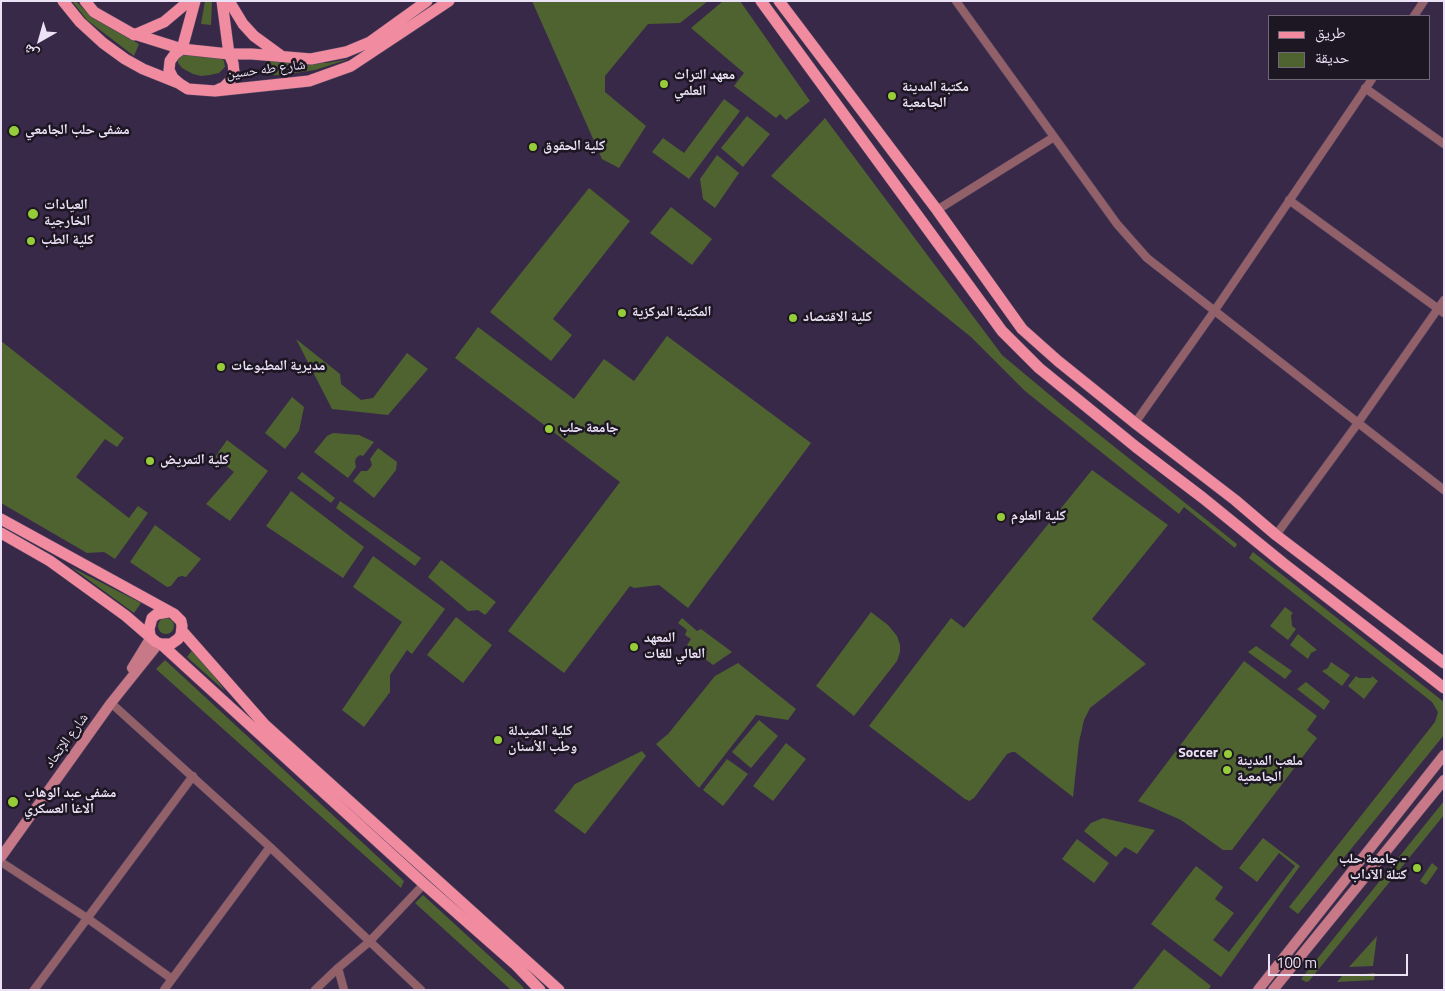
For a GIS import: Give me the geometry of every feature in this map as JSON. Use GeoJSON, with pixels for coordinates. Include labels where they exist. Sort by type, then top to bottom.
{"type":"FeatureCollection","features":[{"type":"Feature","properties":{"kind":"main road"},"geometry":{"type":"LineString","coordinates":[[64,1],[92,32],[125,59],[143,69],[180,84]]}},
{"type":"Feature","properties":{"kind":"main road"},"geometry":{"type":"LineString","coordinates":[[85,1],[94,12],[134,35],[182,49],[311,59],[346,52],[370,42],[427,1]]}},
{"type":"Feature","properties":{"kind":"main road"},"geometry":{"type":"LineString","coordinates":[[134,35],[164,22],[189,1]]}},
{"type":"Feature","properties":{"kind":"main road"},"geometry":{"type":"LineString","coordinates":[[195,1],[182,49],[170,61],[169,70],[173,78],[188,89],[215,91],[224,87],[230,81],[234,72],[233,62],[229,54],[222,1]]}},
{"type":"Feature","properties":{"kind":"main road"},"geometry":{"type":"LineString","coordinates":[[229,1],[243,24],[254,36],[282,56]]}},
{"type":"Feature","properties":{"kind":"main road","name":"شارع طه حسين"},"geometry":{"type":"LineString","coordinates":[[215,91],[309,80],[351,66],[449,1]]}},
{"type":"Feature","properties":{"kind":"main road"},"geometry":{"type":"LineString","coordinates":[[761,1],[1002,331],[1040,368],[1136,447],[1444,688]]}},
{"type":"Feature","properties":{"kind":"main road"},"geometry":{"type":"LineString","coordinates":[[779,1],[937,210],[1022,329],[1058,361],[1214,483],[1276,535],[1444,663]]}},
{"type":"Feature","properties":{"kind":"main road"},"geometry":{"type":"LineString","coordinates":[[1203,498],[1214,483]]}},
{"type":"Feature","properties":{"kind":"main road"},"geometry":{"type":"LineString","coordinates":[[1,519],[142,595],[178,617],[182,626],[181,636],[171,644],[155,640]]}},
{"type":"Feature","properties":{"kind":"main road"},"geometry":{"type":"LineString","coordinates":[[1,533],[50,562],[126,616],[155,640],[515,964],[540,990]]}},
{"type":"Feature","properties":{"kind":"main road"},"geometry":{"type":"LineString","coordinates":[[155,640],[150,623],[152,618],[157,614],[168,612]]}},
{"type":"Feature","properties":{"kind":"main road"},"geometry":{"type":"LineString","coordinates":[[182,631],[264,724],[558,990]]}},
{"type":"Feature","properties":{"kind":"main road","name":"شارع الإتحاد"},"geometry":{"type":"LineString","coordinates":[[1,857],[125,685],[136,660],[155,640]]}},
{"type":"Feature","properties":{"kind":"main road"},"geometry":{"type":"LineString","coordinates":[[1258,990],[1444,755]]}},
{"type":"Feature","properties":{"kind":"main road"},"geometry":{"type":"LineString","coordinates":[[1274,990],[1444,780]]}},
{"type":"Feature","properties":{"kind":"street"},"geometry":{"type":"LineString","coordinates":[[956,1],[1131,241],[1164,272],[1444,490]]}},
{"type":"Feature","properties":{"kind":"street"},"geometry":{"type":"LineString","coordinates":[[1415,15],[1424,1]]}},
{"type":"Feature","properties":{"kind":"street"},"geometry":{"type":"LineString","coordinates":[[1135,423],[1215,310],[1371,80]]}},
{"type":"Feature","properties":{"kind":"street"},"geometry":{"type":"LineString","coordinates":[[1365,88],[1444,144]]}},
{"type":"Feature","properties":{"kind":"street"},"geometry":{"type":"LineString","coordinates":[[937,210],[1054,137]]}},
{"type":"Feature","properties":{"kind":"street"},"geometry":{"type":"LineString","coordinates":[[1290,200],[1441,310]]}},
{"type":"Feature","properties":{"kind":"street"},"geometry":{"type":"LineString","coordinates":[[1276,535],[1441,310],[1444,300]]}},
{"type":"Feature","properties":{"kind":"street"},"geometry":{"type":"LineString","coordinates":[[111,704],[270,847],[421,990]]}},
{"type":"Feature","properties":{"kind":"street"},"geometry":{"type":"LineString","coordinates":[[34,990],[193,776]]}},
{"type":"Feature","properties":{"kind":"street"},"geometry":{"type":"LineString","coordinates":[[164,990],[270,847]]}},
{"type":"Feature","properties":{"kind":"street"},"geometry":{"type":"LineString","coordinates":[[1,862],[87,918],[172,979]]}},
{"type":"Feature","properties":{"kind":"street"},"geometry":{"type":"LineString","coordinates":[[315,990],[370,942],[424,884]]}},
{"type":"Feature","properties":{"kind":"street"},"geometry":{"type":"LineString","coordinates":[[338,968],[344,990]]}},
{"type":"Feature","properties":{"kind":"green space"},"geometry":{"type":"Polygon","coordinates":[[[72,1],[76,1],[91,17],[139,44],[134,56],[87,20],[72,1]]]}},
{"type":"Feature","properties":{"kind":"green space"},"geometry":{"type":"Polygon","coordinates":[[[205,1],[212,1],[211,25],[201,24],[205,1]]]}},
{"type":"Feature","properties":{"kind":"green space"},"geometry":{"type":"Polygon","coordinates":[[[532,1],[708,1],[680,23],[648,24],[605,76],[605,92],[646,126],[619,168],[602,159],[532,1]]]}},
{"type":"Feature","properties":{"kind":"green space"},"geometry":{"type":"Polygon","coordinates":[[[723,1],[740,1],[810,101],[786,120],[780,114],[776,118],[734,86],[744,73],[691,28],[723,1]]]}},
{"type":"Feature","properties":{"kind":"green space"},"geometry":{"type":"Polygon","coordinates":[[[185,53],[219,56],[224,61],[225,67],[219,73],[210,75],[201,76],[193,74],[182,68],[178,63],[178,58],[185,53]]]}},
{"type":"Feature","properties":{"kind":"green space"},"geometry":{"type":"Polygon","coordinates":[[[349,59],[315,70],[282,75],[264,75],[266,61],[327,63],[349,59]]]}},
{"type":"Feature","properties":{"kind":"green space"},"geometry":{"type":"Polygon","coordinates":[[[724,99],[740,111],[689,179],[652,152],[663,138],[684,153],[724,99]]]}},
{"type":"Feature","properties":{"kind":"green space"},"geometry":{"type":"Polygon","coordinates":[[[747,116],[770,134],[743,167],[721,148],[747,116]]]}},
{"type":"Feature","properties":{"kind":"green space"},"geometry":{"type":"Polygon","coordinates":[[[825,118],[1002,355],[1063,406],[1237,544],[1235,548],[1184,507],[1179,514],[1136,480],[1025,391],[971,337],[771,176],[825,118]]]}},
{"type":"Feature","properties":{"kind":"green space"},"geometry":{"type":"Polygon","coordinates":[[[717,155],[739,173],[715,208],[703,199],[700,179],[717,155]]]}},
{"type":"Feature","properties":{"kind":"green space"},"geometry":{"type":"Polygon","coordinates":[[[589,188],[630,221],[553,319],[572,335],[551,361],[490,312],[589,188]]]}},
{"type":"Feature","properties":{"kind":"green space"},"geometry":{"type":"Polygon","coordinates":[[[671,207],[712,239],[692,265],[650,233],[671,207]]]}},
{"type":"Feature","properties":{"kind":"green space"},"geometry":{"type":"Polygon","coordinates":[[[478,327],[574,399],[604,359],[634,381],[667,336],[811,443],[688,608],[659,585],[634,588],[630,586],[564,673],[508,631],[620,482],[455,358],[478,327]]]}},
{"type":"Feature","properties":{"kind":"green space"},"geometry":{"type":"Polygon","coordinates":[[[296,339],[340,374],[341,384],[361,400],[373,398],[407,353],[428,369],[388,415],[332,409],[296,339]]]}},
{"type":"Feature","properties":{"kind":"green space"},"geometry":{"type":"Polygon","coordinates":[[[1,341],[124,438],[117,447],[105,439],[76,477],[129,518],[138,506],[148,513],[115,559],[104,552],[87,553],[1,503],[1,341]]]}},
{"type":"Feature","properties":{"kind":"green space"},"geometry":{"type":"Polygon","coordinates":[[[292,397],[304,407],[299,431],[285,449],[265,433],[292,397]]]}},
{"type":"Feature","properties":{"kind":"green space"},"geometry":{"type":"Polygon","coordinates":[[[333,433],[359,435],[374,442],[363,456],[360,455],[356,458],[356,467],[348,478],[314,452],[327,436],[333,433]]]}},
{"type":"Feature","properties":{"kind":"green space"},"geometry":{"type":"Polygon","coordinates":[[[227,440],[268,471],[230,521],[206,504],[234,472],[215,457],[227,440]]]}},
{"type":"Feature","properties":{"kind":"green space"},"geometry":{"type":"Polygon","coordinates":[[[378,448],[397,462],[396,470],[374,498],[353,481],[361,471],[367,471],[370,468],[372,465],[370,459],[378,448]]]}},
{"type":"Feature","properties":{"kind":"green space"},"geometry":{"type":"Polygon","coordinates":[[[1092,470],[1168,525],[1092,619],[1146,664],[1090,708],[1084,720],[1079,742],[1073,797],[1015,752],[1012,752],[1007,754],[974,798],[969,801],[869,726],[951,618],[964,628],[1092,470]]]}},
{"type":"Feature","properties":{"kind":"green space"},"geometry":{"type":"Polygon","coordinates":[[[302,472],[335,498],[331,503],[297,478],[302,472]]]}},
{"type":"Feature","properties":{"kind":"green space"},"geometry":{"type":"Polygon","coordinates":[[[291,491],[364,547],[343,578],[266,526],[291,491]]]}},
{"type":"Feature","properties":{"kind":"green space"},"geometry":{"type":"Polygon","coordinates":[[[340,501],[421,558],[415,566],[336,508],[340,501]]]}},
{"type":"Feature","properties":{"kind":"green space"},"geometry":{"type":"Polygon","coordinates":[[[155,525],[201,559],[186,577],[178,577],[171,586],[167,587],[130,562],[155,525]]]}},
{"type":"Feature","properties":{"kind":"green space"},"geometry":{"type":"Polygon","coordinates":[[[1253,552],[1444,702],[1444,735],[1298,914],[1289,907],[1435,722],[1438,712],[1432,702],[1249,558],[1253,552]]]}},
{"type":"Feature","properties":{"kind":"green space"},"geometry":{"type":"Polygon","coordinates":[[[373,556],[445,609],[412,654],[407,650],[390,675],[390,692],[364,727],[342,710],[402,622],[353,587],[373,556]]]}},
{"type":"Feature","properties":{"kind":"green space"},"geometry":{"type":"Polygon","coordinates":[[[441,560],[496,602],[485,615],[478,610],[468,611],[428,577],[441,560]]]}},
{"type":"Feature","properties":{"kind":"green space"},"geometry":{"type":"Polygon","coordinates":[[[71,567],[141,603],[134,613],[71,567]]]}},
{"type":"Feature","properties":{"kind":"green space"},"geometry":{"type":"Polygon","coordinates":[[[1285,607],[1293,613],[1291,615],[1292,626],[1296,629],[1288,640],[1270,626],[1285,607]]]}},
{"type":"Feature","properties":{"kind":"green space"},"geometry":{"type":"Polygon","coordinates":[[[871,612],[888,625],[897,636],[900,652],[897,661],[854,716],[816,686],[871,612]]]}},
{"type":"Feature","properties":{"kind":"green space"},"geometry":{"type":"Polygon","coordinates":[[[456,617],[492,645],[463,683],[427,655],[456,617]]]}},
{"type":"Feature","properties":{"kind":"green space"},"geometry":{"type":"Polygon","coordinates":[[[166,618],[172,620],[174,626],[172,632],[166,634],[160,632],[158,626],[160,620],[166,618]]]}},
{"type":"Feature","properties":{"kind":"green space"},"geometry":{"type":"Polygon","coordinates":[[[682,618],[697,631],[701,629],[732,652],[713,665],[687,645],[691,639],[685,635],[687,630],[678,623],[682,618]]]}},
{"type":"Feature","properties":{"kind":"green space"},"geometry":{"type":"Polygon","coordinates":[[[1298,634],[1317,650],[1311,653],[1308,659],[1290,645],[1298,634]]]}},
{"type":"Feature","properties":{"kind":"green space"},"geometry":{"type":"Polygon","coordinates":[[[1256,646],[1292,671],[1285,679],[1248,652],[1256,646]]]}},
{"type":"Feature","properties":{"kind":"green space"},"geometry":{"type":"Polygon","coordinates":[[[194,648],[225,691],[187,657],[194,648]]]}},
{"type":"Feature","properties":{"kind":"green space"},"geometry":{"type":"Polygon","coordinates":[[[165,660],[404,881],[401,888],[156,669],[165,660]]]}},
{"type":"Feature","properties":{"kind":"green space","name":"ملعب المدينة الجامعية"},"geometry":{"type":"Polygon","coordinates":[[[1244,661],[1317,716],[1307,730],[1317,738],[1232,850],[1223,850],[1181,820],[1138,801],[1244,661]]]}},
{"type":"Feature","properties":{"kind":"green space"},"geometry":{"type":"Polygon","coordinates":[[[1331,662],[1350,675],[1342,686],[1322,671],[1328,668],[1331,662]]]}},
{"type":"Feature","properties":{"kind":"green space"},"geometry":{"type":"Polygon","coordinates":[[[738,663],[796,709],[788,720],[756,715],[699,788],[656,744],[668,734],[715,676],[738,663]]]}},
{"type":"Feature","properties":{"kind":"green space"},"geometry":{"type":"Polygon","coordinates":[[[1356,676],[1359,678],[1371,678],[1372,676],[1378,681],[1364,699],[1348,686],[1356,676]]]}},
{"type":"Feature","properties":{"kind":"green space"},"geometry":{"type":"Polygon","coordinates":[[[1306,682],[1330,701],[1324,710],[1297,689],[1306,682]]]}},
{"type":"Feature","properties":{"kind":"green space"},"geometry":{"type":"Polygon","coordinates":[[[759,720],[778,736],[751,768],[732,752],[759,720]]]}},
{"type":"Feature","properties":{"kind":"green space"},"geometry":{"type":"Polygon","coordinates":[[[786,743],[806,759],[773,801],[753,786],[786,743]]]}},
{"type":"Feature","properties":{"kind":"green space"},"geometry":{"type":"Polygon","coordinates":[[[642,751],[646,756],[585,834],[554,811],[575,784],[642,751]]]}},
{"type":"Feature","properties":{"kind":"green space"},"geometry":{"type":"Polygon","coordinates":[[[727,759],[748,774],[723,806],[703,790],[727,759]]]}},
{"type":"Feature","properties":{"kind":"green space"},"geometry":{"type":"Polygon","coordinates":[[[1444,801],[1444,815],[1309,981],[1306,982],[1301,979],[1444,801]]]}},
{"type":"Feature","properties":{"kind":"green space"},"geometry":{"type":"Polygon","coordinates":[[[1103,818],[1155,830],[1137,854],[1125,847],[1116,857],[1084,831],[1091,823],[1103,818]]]}},
{"type":"Feature","properties":{"kind":"green space"},"geometry":{"type":"Polygon","coordinates":[[[1263,838],[1300,866],[1221,977],[1151,924],[1196,866],[1223,887],[1215,899],[1234,913],[1213,940],[1229,952],[1295,866],[1279,853],[1257,882],[1239,868],[1263,838]]]}},
{"type":"Feature","properties":{"kind":"green space"},"geometry":{"type":"Polygon","coordinates":[[[1077,839],[1109,863],[1094,883],[1062,859],[1077,839]]]}},
{"type":"Feature","properties":{"kind":"green space"},"geometry":{"type":"Polygon","coordinates":[[[1432,863],[1438,868],[1426,885],[1420,881],[1432,863]]]}},
{"type":"Feature","properties":{"kind":"green space"},"geometry":{"type":"Polygon","coordinates":[[[423,895],[525,990],[511,990],[415,903],[423,895]]]}},
{"type":"Feature","properties":{"kind":"green space"},"geometry":{"type":"Polygon","coordinates":[[[1377,936],[1373,966],[1349,967],[1377,936]]]}},
{"type":"Feature","properties":{"kind":"green space"},"geometry":{"type":"Polygon","coordinates":[[[1164,949],[1211,986],[1208,990],[1132,990],[1164,949]]]}},
{"type":"Feature","properties":{"kind":"green space"},"geometry":{"type":"Polygon","coordinates":[[[1375,973],[1374,980],[1337,982],[1342,976],[1375,973]]]}},
{"type":"Feature","properties":{"kind":"place","name":"معهد التراث العلمي"},"geometry":{"type":"Point","coordinates":[664,84]}},
{"type":"Feature","properties":{"kind":"place","name":"مكتبة المدينة الجامعية"},"geometry":{"type":"Point","coordinates":[892,96]}},
{"type":"Feature","properties":{"kind":"place","name":"مشفى حلب الجامعي"},"geometry":{"type":"Point","coordinates":[14,131]}},
{"type":"Feature","properties":{"kind":"place","name":"كلية الحقوق"},"geometry":{"type":"Point","coordinates":[533,147]}},
{"type":"Feature","properties":{"kind":"place","name":"العيادات الخارجية"},"geometry":{"type":"Point","coordinates":[33,214]}},
{"type":"Feature","properties":{"kind":"place","name":"كلية الطب"},"geometry":{"type":"Point","coordinates":[31,241]}},
{"type":"Feature","properties":{"kind":"place","name":"المكتبة المركزية"},"geometry":{"type":"Point","coordinates":[622,313]}},
{"type":"Feature","properties":{"kind":"place","name":"كلية الاقتصاد"},"geometry":{"type":"Point","coordinates":[793,318]}},
{"type":"Feature","properties":{"kind":"place","name":"مديرية المطبوعات"},"geometry":{"type":"Point","coordinates":[221,367]}},
{"type":"Feature","properties":{"kind":"place","name":"جامعة حلب"},"geometry":{"type":"Point","coordinates":[549,429]}},
{"type":"Feature","properties":{"kind":"place","name":"كلية التمريض"},"geometry":{"type":"Point","coordinates":[150,461]}},
{"type":"Feature","properties":{"kind":"place","name":"كلية العلوم"},"geometry":{"type":"Point","coordinates":[1001,517]}},
{"type":"Feature","properties":{"kind":"place","name":"المعهد العالي للغات"},"geometry":{"type":"Point","coordinates":[634,647]}},
{"type":"Feature","properties":{"kind":"place","name":"كلية الصيدلة وطب الأسنان"},"geometry":{"type":"Point","coordinates":[498,740]}},
{"type":"Feature","properties":{"kind":"place","name":"Soccer"},"geometry":{"type":"Point","coordinates":[1228,754]}},
{"type":"Feature","properties":{"kind":"place","name":"ملعب المدينة الجامعية"},"geometry":{"type":"Point","coordinates":[1227,770]}},
{"type":"Feature","properties":{"kind":"place","name":"مشفى عبد الوهاب الاغا العسكري"},"geometry":{"type":"Point","coordinates":[13,802]}},
{"type":"Feature","properties":{"kind":"place","name":"جامعة حلب - كتلة الآداب"},"geometry":{"type":"Point","coordinates":[1417,868]}}]}
